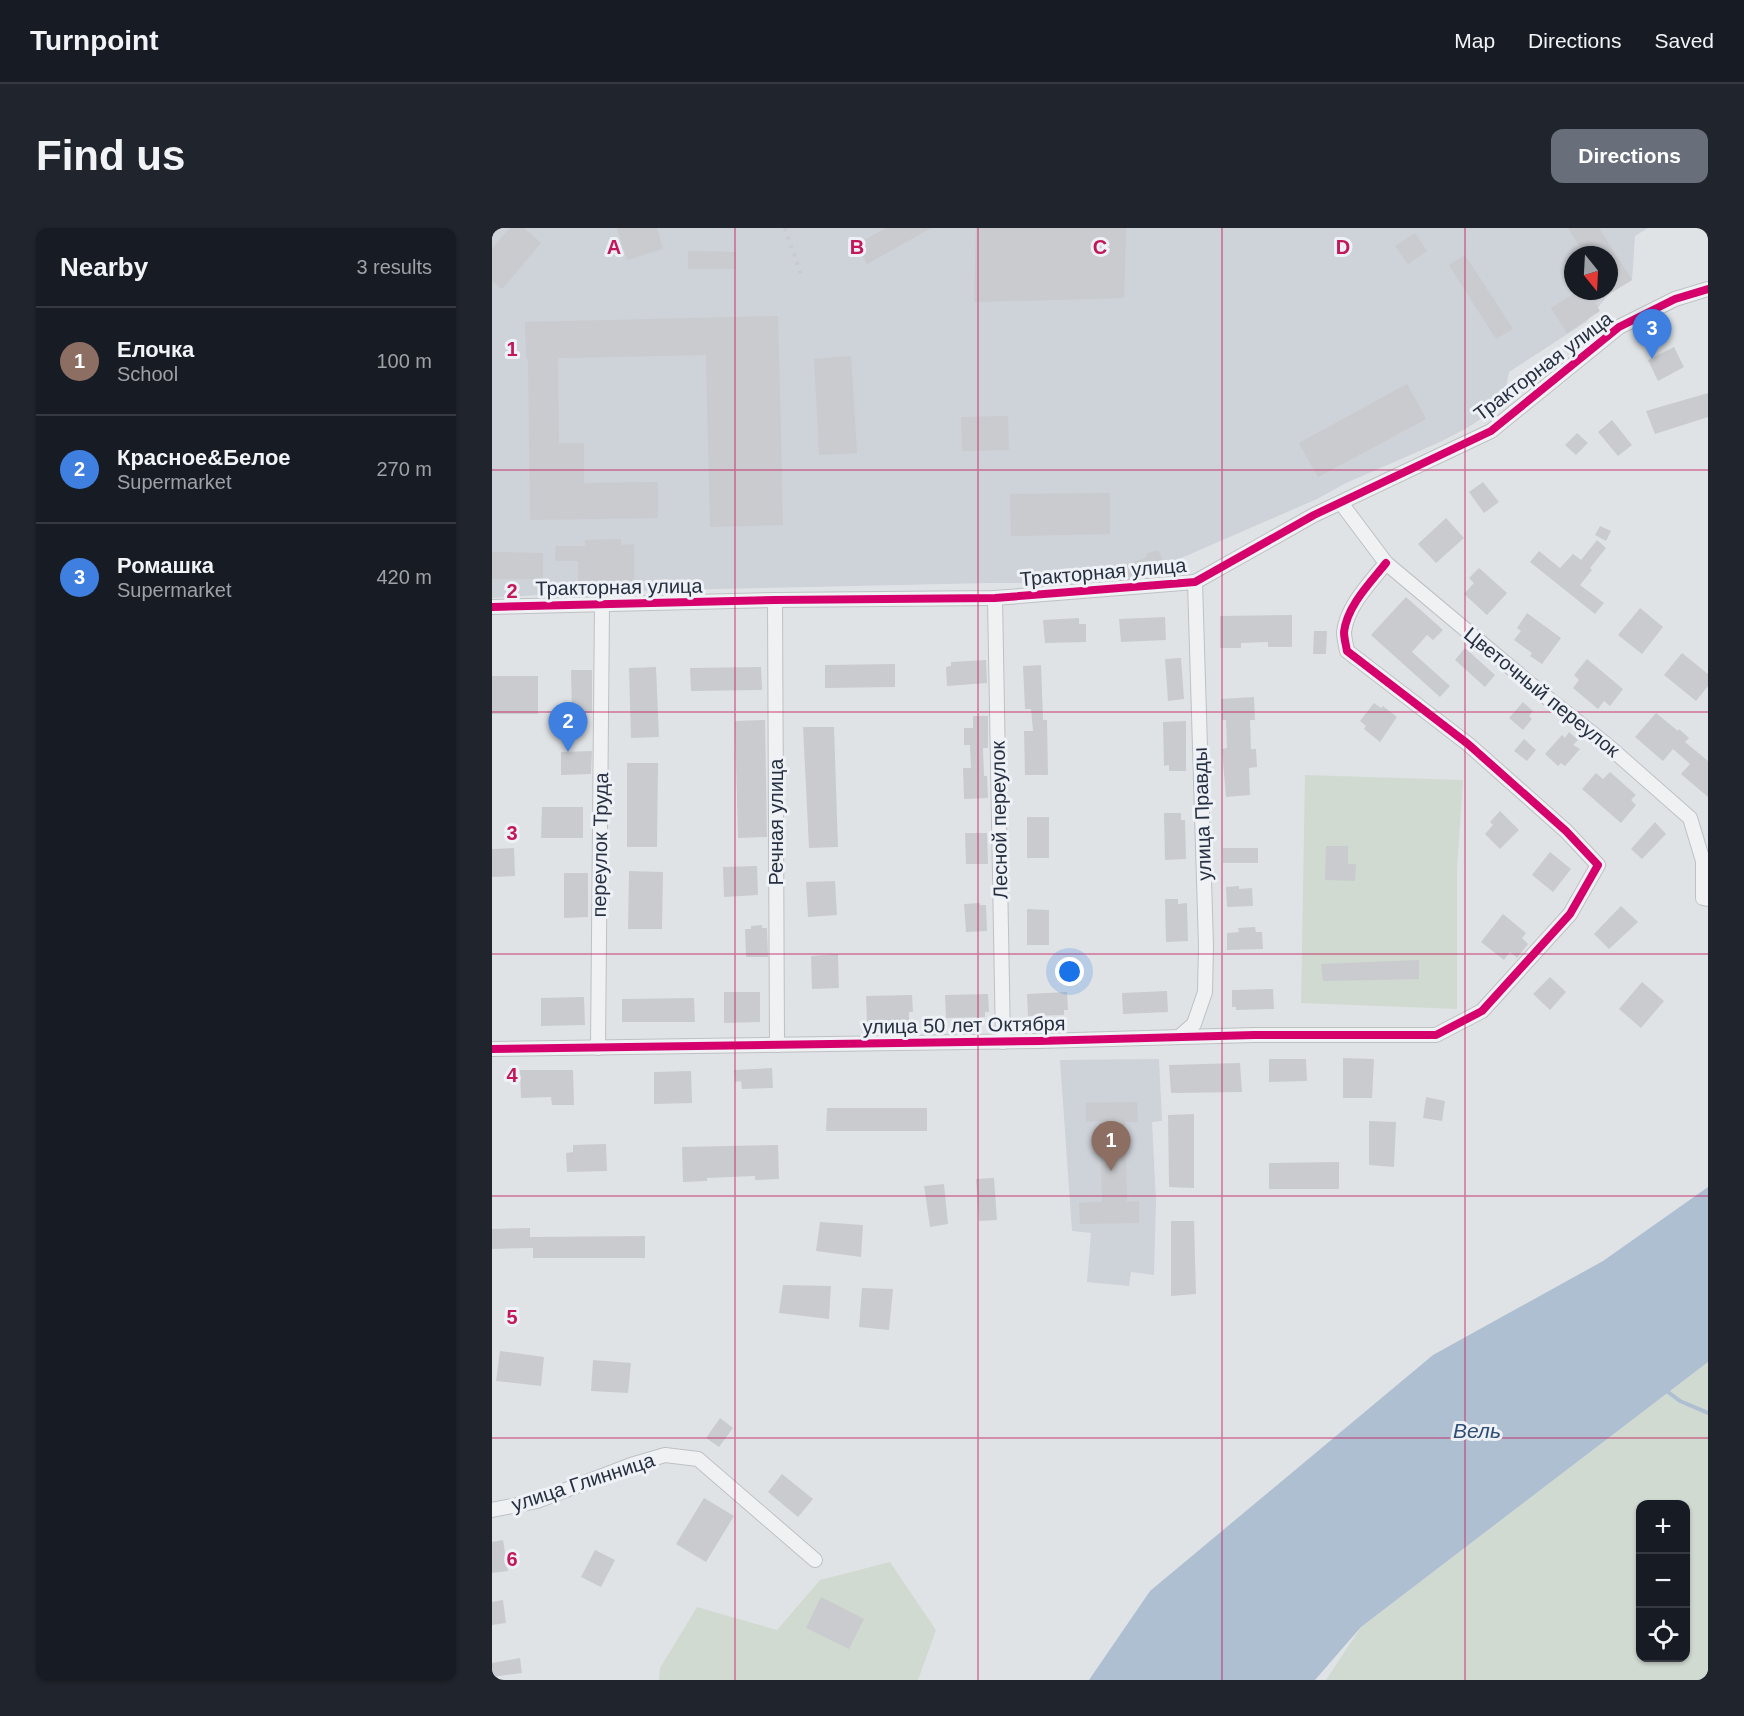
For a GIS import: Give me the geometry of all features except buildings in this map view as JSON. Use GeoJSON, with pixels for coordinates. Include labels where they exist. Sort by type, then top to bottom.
{"type":"FeatureCollection","features":[{"type":"Feature","properties":{"kind":"street","name":"Тракторная улица"},"geometry":{"type":"LineString","coordinates":[[492,607],[776,600],[995,598],[1195,582],[1314,515],[1491,431],[1619,327],[1675,299],[1708,289]]}},
{"type":"Feature","properties":{"kind":"street","name":"Цветочный переулок"},"geometry":{"type":"LineString","coordinates":[[1341,503],[1386,563],[1607,745],[1690,818],[1703,861],[1705,899]]}},
{"type":"Feature","properties":{"kind":"street","name":"улица 50 лет Октября"},"geometry":{"type":"LineString","coordinates":[[492,1049],[1004,1042],[1179,1037],[1436,1035],[1482,1011],[1570,914],[1598,865],[1566,831],[1468,744],[1347,651],[1344,633],[1351,612],[1386,563]]}},
{"type":"Feature","properties":{"kind":"street","name":"улица Правды"},"geometry":{"type":"LineString","coordinates":[[1179,1037],[1194,1024],[1205,992],[1206,946],[1195,582]]}},
{"type":"Feature","properties":{"kind":"street","name":"Лесной переулок"},"geometry":{"type":"LineString","coordinates":[[995,598],[1004,1042]]}},
{"type":"Feature","properties":{"kind":"street","name":"Речная улица"},"geometry":{"type":"LineString","coordinates":[[776,600],[777,1045]]}},
{"type":"Feature","properties":{"kind":"street","name":"переулок Труда"},"geometry":{"type":"LineString","coordinates":[[598,1048],[602,605]]}},
{"type":"Feature","properties":{"kind":"street","name":"улица Глинница"},"geometry":{"type":"LineString","coordinates":[[492,1510],[537,1501],[631,1465],[665,1455],[698,1459],[815,1560]]}},
{"type":"Feature","properties":{"kind":"shaded area"},"geometry":{"type":"Polygon","coordinates":[[[492,228],[1648,228],[1635,236],[1632,280],[1618,288],[1618,246],[1564,246],[1564,300],[1604,300],[1586,322],[1509,372],[1502,405],[1467,428],[1440,442],[1346,483],[1317,499],[1124,583],[990,583],[586,592],[492,598],[492,228]]]}},
{"type":"Feature","properties":{"kind":"shaded area"},"geometry":{"type":"Polygon","coordinates":[[[1305,775],[1463,780],[1457,869],[1457,1009],[1301,1003],[1305,775]]]}},
{"type":"Feature","properties":{"kind":"shaded area"},"geometry":{"type":"Polygon","coordinates":[[[1159,1059],[1162,1121],[1152,1122],[1156,1201],[1154,1275],[1131,1272],[1129,1286],[1087,1282],[1091,1233],[1072,1231],[1060,1060],[1159,1059]]]}},
{"type":"Feature","properties":{"kind":"shaded area"},"geometry":{"type":"Polygon","coordinates":[[[1708,1362],[1708,1680],[1326,1680],[1361,1627],[1708,1362]]]}},
{"type":"Feature","properties":{"kind":"shaded area"},"geometry":{"type":"Polygon","coordinates":[[[890,1562],[936,1630],[918,1680],[659,1680],[660,1668],[697,1607],[777,1630],[820,1580],[890,1562]]]}},
{"type":"Feature","properties":{"kind":"water","name":"Вель"},"geometry":{"type":"Polygon","coordinates":[[[1708,1187],[1708,1362],[1361,1627],[1315,1680],[1089,1680],[1150,1591],[1433,1355],[1603,1261],[1708,1187]]]}},
{"type":"Feature","properties":{"kind":"waterway"},"geometry":{"type":"LineString","coordinates":[[1664,1389],[1680,1401],[1708,1413]]}},
{"type":"Feature","properties":{"kind":"railway"},"geometry":{"type":"LineString","coordinates":[[785,228],[801,275]]}},
{"type":"Feature","properties":{"kind":"cycle path"},"geometry":{"type":"LineString","coordinates":[[492,607],[775,600],[995,598],[1195,582],[1314,515],[1491,431],[1619,327],[1675,299],[1708,289]]}},
{"type":"Feature","properties":{"kind":"cycle path"},"geometry":{"type":"LineString","coordinates":[[492,1049],[1039,1041],[1254,1035],[1436,1035],[1482,1011],[1570,914],[1598,865],[1566,831],[1468,744],[1347,651],[1344,632],[1346,622],[1360,595],[1386,563]]}},
{"type":"Feature","properties":{"kind":"place","name":"Ромашка"},"geometry":{"type":"Point","coordinates":[1652,359]}},
{"type":"Feature","properties":{"kind":"place","name":"Красное&Белое"},"geometry":{"type":"Point","coordinates":[568,752]}},
{"type":"Feature","properties":{"kind":"place","name":"Елочка"},"geometry":{"type":"Point","coordinates":[1111,1171]}}]}
